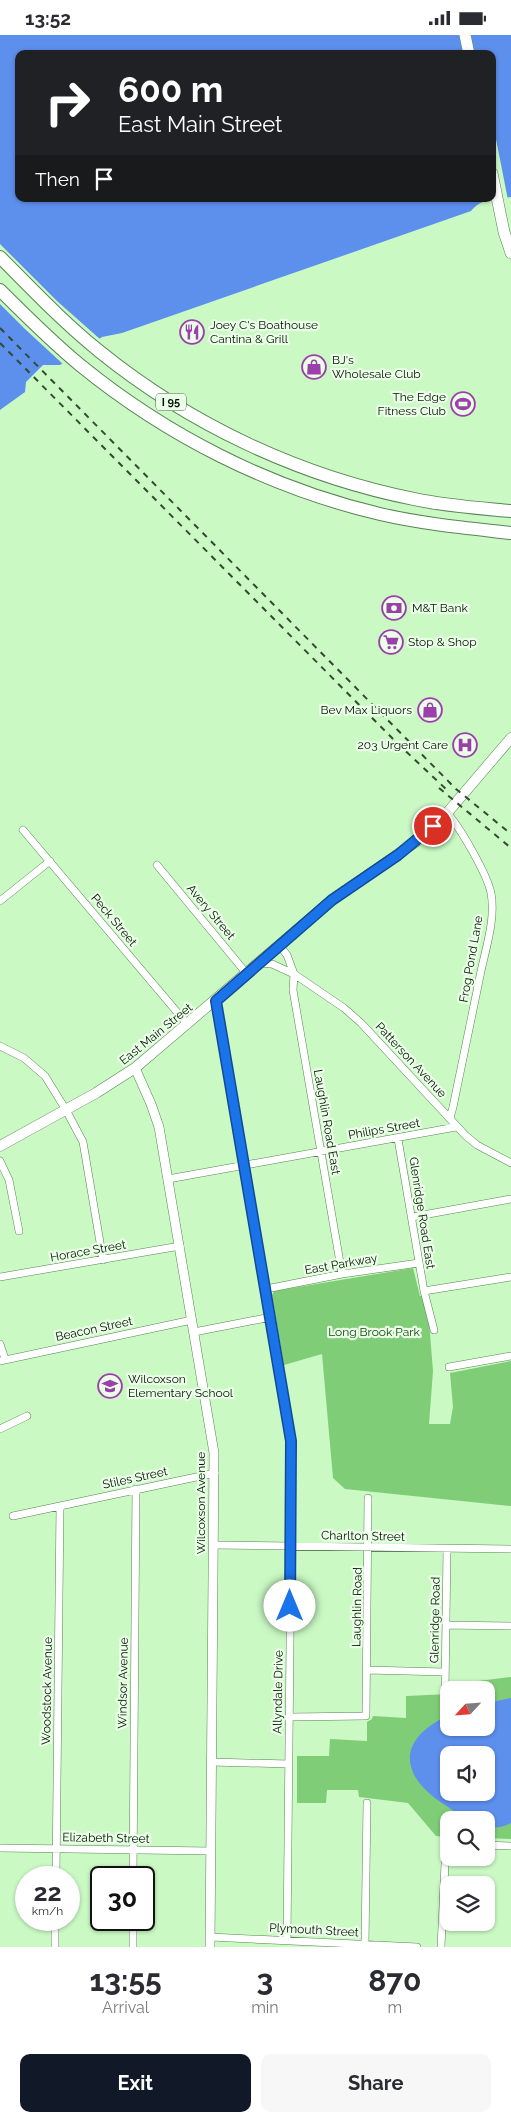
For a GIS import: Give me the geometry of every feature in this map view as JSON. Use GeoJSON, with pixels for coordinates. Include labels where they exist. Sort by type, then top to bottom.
{"type":"FeatureCollection","features":[{"type":"Feature","properties":{"kind":"highway","name":"I 95"},"geometry":{"type":"LineString","coordinates":[[0,257],[90,343],[129,374],[177,406],[219,430],[270,454],[377,491],[440,504],[511,511]]}},
{"type":"Feature","properties":{"kind":"highway","name":"I 95"},"geometry":{"type":"LineString","coordinates":[[0,289],[48,337],[81,366],[129,402],[174,431],[223,457],[269,478],[320,497],[372,512],[428,523],[511,533]]}},
{"type":"Feature","properties":{"kind":"main road"},"geometry":{"type":"LineString","coordinates":[[465,35],[468,50]]}},
{"type":"Feature","properties":{"kind":"main road"},"geometry":{"type":"LineString","coordinates":[[496,191],[511,253]]}},
{"type":"Feature","properties":{"kind":"main road","name":"East Main Street"},"geometry":{"type":"LineString","coordinates":[[0,1146],[66,1110],[135,1068],[188,1025],[332,900],[417,841],[447,813],[511,738]]}},
{"type":"Feature","properties":{"kind":"street","name":"Frog Pond Lane"},"geometry":{"type":"LineString","coordinates":[[447,813],[457,826],[486,879],[491,895],[492,908],[450,1118]]}},
{"type":"Feature","properties":{"kind":"street","name":"Peck Street"},"geometry":{"type":"LineString","coordinates":[[23,830],[188,1025]]}},
{"type":"Feature","properties":{"kind":"street"},"geometry":{"type":"LineString","coordinates":[[0,901],[50,861]]}},
{"type":"Feature","properties":{"kind":"street","name":"Avery Street"},"geometry":{"type":"LineString","coordinates":[[157,865],[247,973]]}},
{"type":"Feature","properties":{"kind":"street"},"geometry":{"type":"LineString","coordinates":[[279,945],[287,955],[294,974]]}},
{"type":"Feature","properties":{"kind":"street","name":"Patterson Avenue"},"geometry":{"type":"LineString","coordinates":[[259,963],[272,964],[294,974],[344,1008],[361,1023],[450,1118],[456,1127],[477,1145],[511,1163]]}},
{"type":"Feature","properties":{"kind":"street","name":"Laughlin Road East"},"geometry":{"type":"LineString","coordinates":[[294,974],[293,990],[342,1275]]}},
{"type":"Feature","properties":{"kind":"street","name":"Allyndale Drive"},"geometry":{"type":"LineString","coordinates":[[216,1001],[292,1448],[287,1940]]}},
{"type":"Feature","properties":{"kind":"street"},"geometry":{"type":"LineString","coordinates":[[0,1047],[24,1058],[40,1071],[66,1110],[83,1142],[103,1260]]}},
{"type":"Feature","properties":{"kind":"street","name":"Wilcoxson Avenue"},"geometry":{"type":"LineString","coordinates":[[135,1068],[158,1120],[212,1436],[215,1473],[210,1947]]}},
{"type":"Feature","properties":{"kind":"street","name":"Philips Street"},"geometry":{"type":"LineString","coordinates":[[168,1179],[320,1151],[398,1139],[456,1127]]}},
{"type":"Feature","properties":{"kind":"street","name":"Glenridge Road East"},"geometry":{"type":"LineString","coordinates":[[398,1139],[424,1291]]}},
{"type":"Feature","properties":{"kind":"street"},"geometry":{"type":"LineString","coordinates":[[0,1161],[9,1180],[19,1231]]}},
{"type":"Feature","properties":{"kind":"street"},"geometry":{"type":"LineString","coordinates":[[412,1217],[511,1199]]}},
{"type":"Feature","properties":{"kind":"street","name":"Horace Street"},"geometry":{"type":"LineString","coordinates":[[0,1277],[180,1246]]}},
{"type":"Feature","properties":{"kind":"street","name":"East Parkway"},"geometry":{"type":"LineString","coordinates":[[266,1289],[419,1263]]}},
{"type":"Feature","properties":{"kind":"street"},"geometry":{"type":"LineString","coordinates":[[434,1330],[424,1291],[511,1277]]}},
{"type":"Feature","properties":{"kind":"street"},"geometry":{"type":"LineString","coordinates":[[194,1331],[271,1317]]}},
{"type":"Feature","properties":{"kind":"street","name":"Beacon Street"},"geometry":{"type":"LineString","coordinates":[[2,1360],[192,1320]]}},
{"type":"Feature","properties":{"kind":"street"},"geometry":{"type":"LineString","coordinates":[[0,1344],[2,1360]]}},
{"type":"Feature","properties":{"kind":"street"},"geometry":{"type":"LineString","coordinates":[[449,1367],[511,1356]]}},
{"type":"Feature","properties":{"kind":"street"},"geometry":{"type":"LineString","coordinates":[[0,1429],[27,1417]]}},
{"type":"Feature","properties":{"kind":"street","name":"Stiles Street"},"geometry":{"type":"LineString","coordinates":[[13,1516],[215,1473]]}},
{"type":"Feature","properties":{"kind":"street","name":"Windsor Avenue"},"geometry":{"type":"LineString","coordinates":[[133,1866],[136,1489]]}},
{"type":"Feature","properties":{"kind":"street","name":"Laughlin Road"},"geometry":{"type":"LineString","coordinates":[[290,1717],[366,1716],[368,1498]]}},
{"type":"Feature","properties":{"kind":"street","name":"Woodstock Avenue"},"geometry":{"type":"LineString","coordinates":[[56,1866],[60,1506]]}},
{"type":"Feature","properties":{"kind":"street","name":"Charlton Street"},"geometry":{"type":"LineString","coordinates":[[214,1545],[511,1549]]}},
{"type":"Feature","properties":{"kind":"street","name":"Glenridge Road"},"geometry":{"type":"LineString","coordinates":[[445,1681],[447,1549]]}},
{"type":"Feature","properties":{"kind":"street"},"geometry":{"type":"LineString","coordinates":[[446,1625],[511,1626]]}},
{"type":"Feature","properties":{"kind":"street"},"geometry":{"type":"LineString","coordinates":[[367,1670],[445,1672]]}},
{"type":"Feature","properties":{"kind":"street"},"geometry":{"type":"LineString","coordinates":[[212,1762],[288,1764]]}},
{"type":"Feature","properties":{"kind":"street"},"geometry":{"type":"LineString","coordinates":[[365,1944],[366,1803]]}},
{"type":"Feature","properties":{"kind":"street"},"geometry":{"type":"LineString","coordinates":[[495,1845],[511,1846]]}},
{"type":"Feature","properties":{"kind":"street","name":"Elizabeth Street"},"geometry":{"type":"LineString","coordinates":[[0,1848],[211,1851]]}},
{"type":"Feature","properties":{"kind":"street"},"geometry":{"type":"LineString","coordinates":[[441,1947],[446,1866]]}},
{"type":"Feature","properties":{"kind":"street"},"geometry":{"type":"LineString","coordinates":[[55,1931],[55,1947]]}},
{"type":"Feature","properties":{"kind":"street"},"geometry":{"type":"LineString","coordinates":[[133,1931],[133,1947]]}},
{"type":"Feature","properties":{"kind":"street","name":"Plymouth Street"},"geometry":{"type":"LineString","coordinates":[[210,1937],[417,1947]]}},
{"type":"Feature","properties":{"kind":"green space","name":"Long Brook Park"},"geometry":{"type":"Polygon","coordinates":[[[413,1268],[420,1296],[427,1296],[433,1371],[429,1424],[450,1424],[453,1407],[450,1373],[511,1361],[511,1506],[345,1489],[333,1478],[322,1354],[284,1365],[272,1295],[274,1291],[413,1268]]]}},
{"type":"Feature","properties":{"kind":"green space"},"geometry":{"type":"Polygon","coordinates":[[[511,1677],[511,1839],[495,1838],[495,1811],[440,1811],[440,1836],[436,1836],[408,1803],[359,1797],[358,1790],[327,1790],[326,1803],[297,1803],[297,1756],[329,1756],[330,1739],[367,1741],[367,1722],[373,1716],[406,1718],[406,1696],[440,1694],[440,1736],[495,1736],[495,1681],[478,1681],[511,1677]]]}},
{"type":"Feature","properties":{"kind":"water"},"geometry":{"type":"Polygon","coordinates":[[[0,35],[511,35],[511,197],[496,199],[496,50],[15,50],[15,202],[482,202],[471,211],[122,333],[102,337],[60,365],[43,365],[26,382],[25,392],[0,410],[0,35]]]}},
{"type":"Feature","properties":{"kind":"water"},"geometry":{"type":"Polygon","coordinates":[[[511,1698],[511,1823],[495,1827],[495,1811],[454,1811],[445,1805],[430,1794],[418,1782],[412,1770],[410,1758],[412,1746],[420,1735],[440,1720],[440,1736],[495,1736],[495,1701],[511,1698]]]}},
{"type":"Feature","properties":{"kind":"pier"},"geometry":{"type":"Polygon","coordinates":[[[496,139],[508,200],[496,201],[496,139]]]}},
{"type":"Feature","properties":{"kind":"pier"},"geometry":{"type":"Polygon","coordinates":[[[0,244],[57,301],[101,340],[64,365],[25,329],[0,304],[0,244]]]}},
{"type":"Feature","properties":{"kind":"railway"},"geometry":{"type":"LineString","coordinates":[[0,328],[456,789],[511,834]]}},
{"type":"Feature","properties":{"kind":"railway"},"geometry":{"type":"LineString","coordinates":[[0,343],[397,743],[447,790]]}},
{"type":"Feature","properties":{"kind":"railway"},"geometry":{"type":"LineString","coordinates":[[439,788],[511,848]]}},
{"type":"Feature","properties":{"kind":"place","name":"Joey C's Boathouse Cantina & Grill"},"geometry":{"type":"Point","coordinates":[192,332]}},
{"type":"Feature","properties":{"kind":"place","name":"BJ's Wholesale Club"},"geometry":{"type":"Point","coordinates":[314,367]}},
{"type":"Feature","properties":{"kind":"place","name":"The Edge Fitness Club"},"geometry":{"type":"Point","coordinates":[463,404]}},
{"type":"Feature","properties":{"kind":"place","name":"M&T Bank"},"geometry":{"type":"Point","coordinates":[394,608]}},
{"type":"Feature","properties":{"kind":"place","name":"Stop & Shop"},"geometry":{"type":"Point","coordinates":[391,642]}},
{"type":"Feature","properties":{"kind":"place","name":"Bev Max Liquors"},"geometry":{"type":"Point","coordinates":[430,710]}},
{"type":"Feature","properties":{"kind":"place","name":"203 Urgent Care"},"geometry":{"type":"Point","coordinates":[465,745]}},
{"type":"Feature","properties":{"kind":"place","name":"Wilcoxson Elementary School"},"geometry":{"type":"Point","coordinates":[110,1386]}},
{"type":"Feature","properties":{"kind":"route"},"geometry":{"type":"LineString","coordinates":[[290,1606],[292,1448],[216,1001],[332,900],[398,855],[433,826]]}}]}
